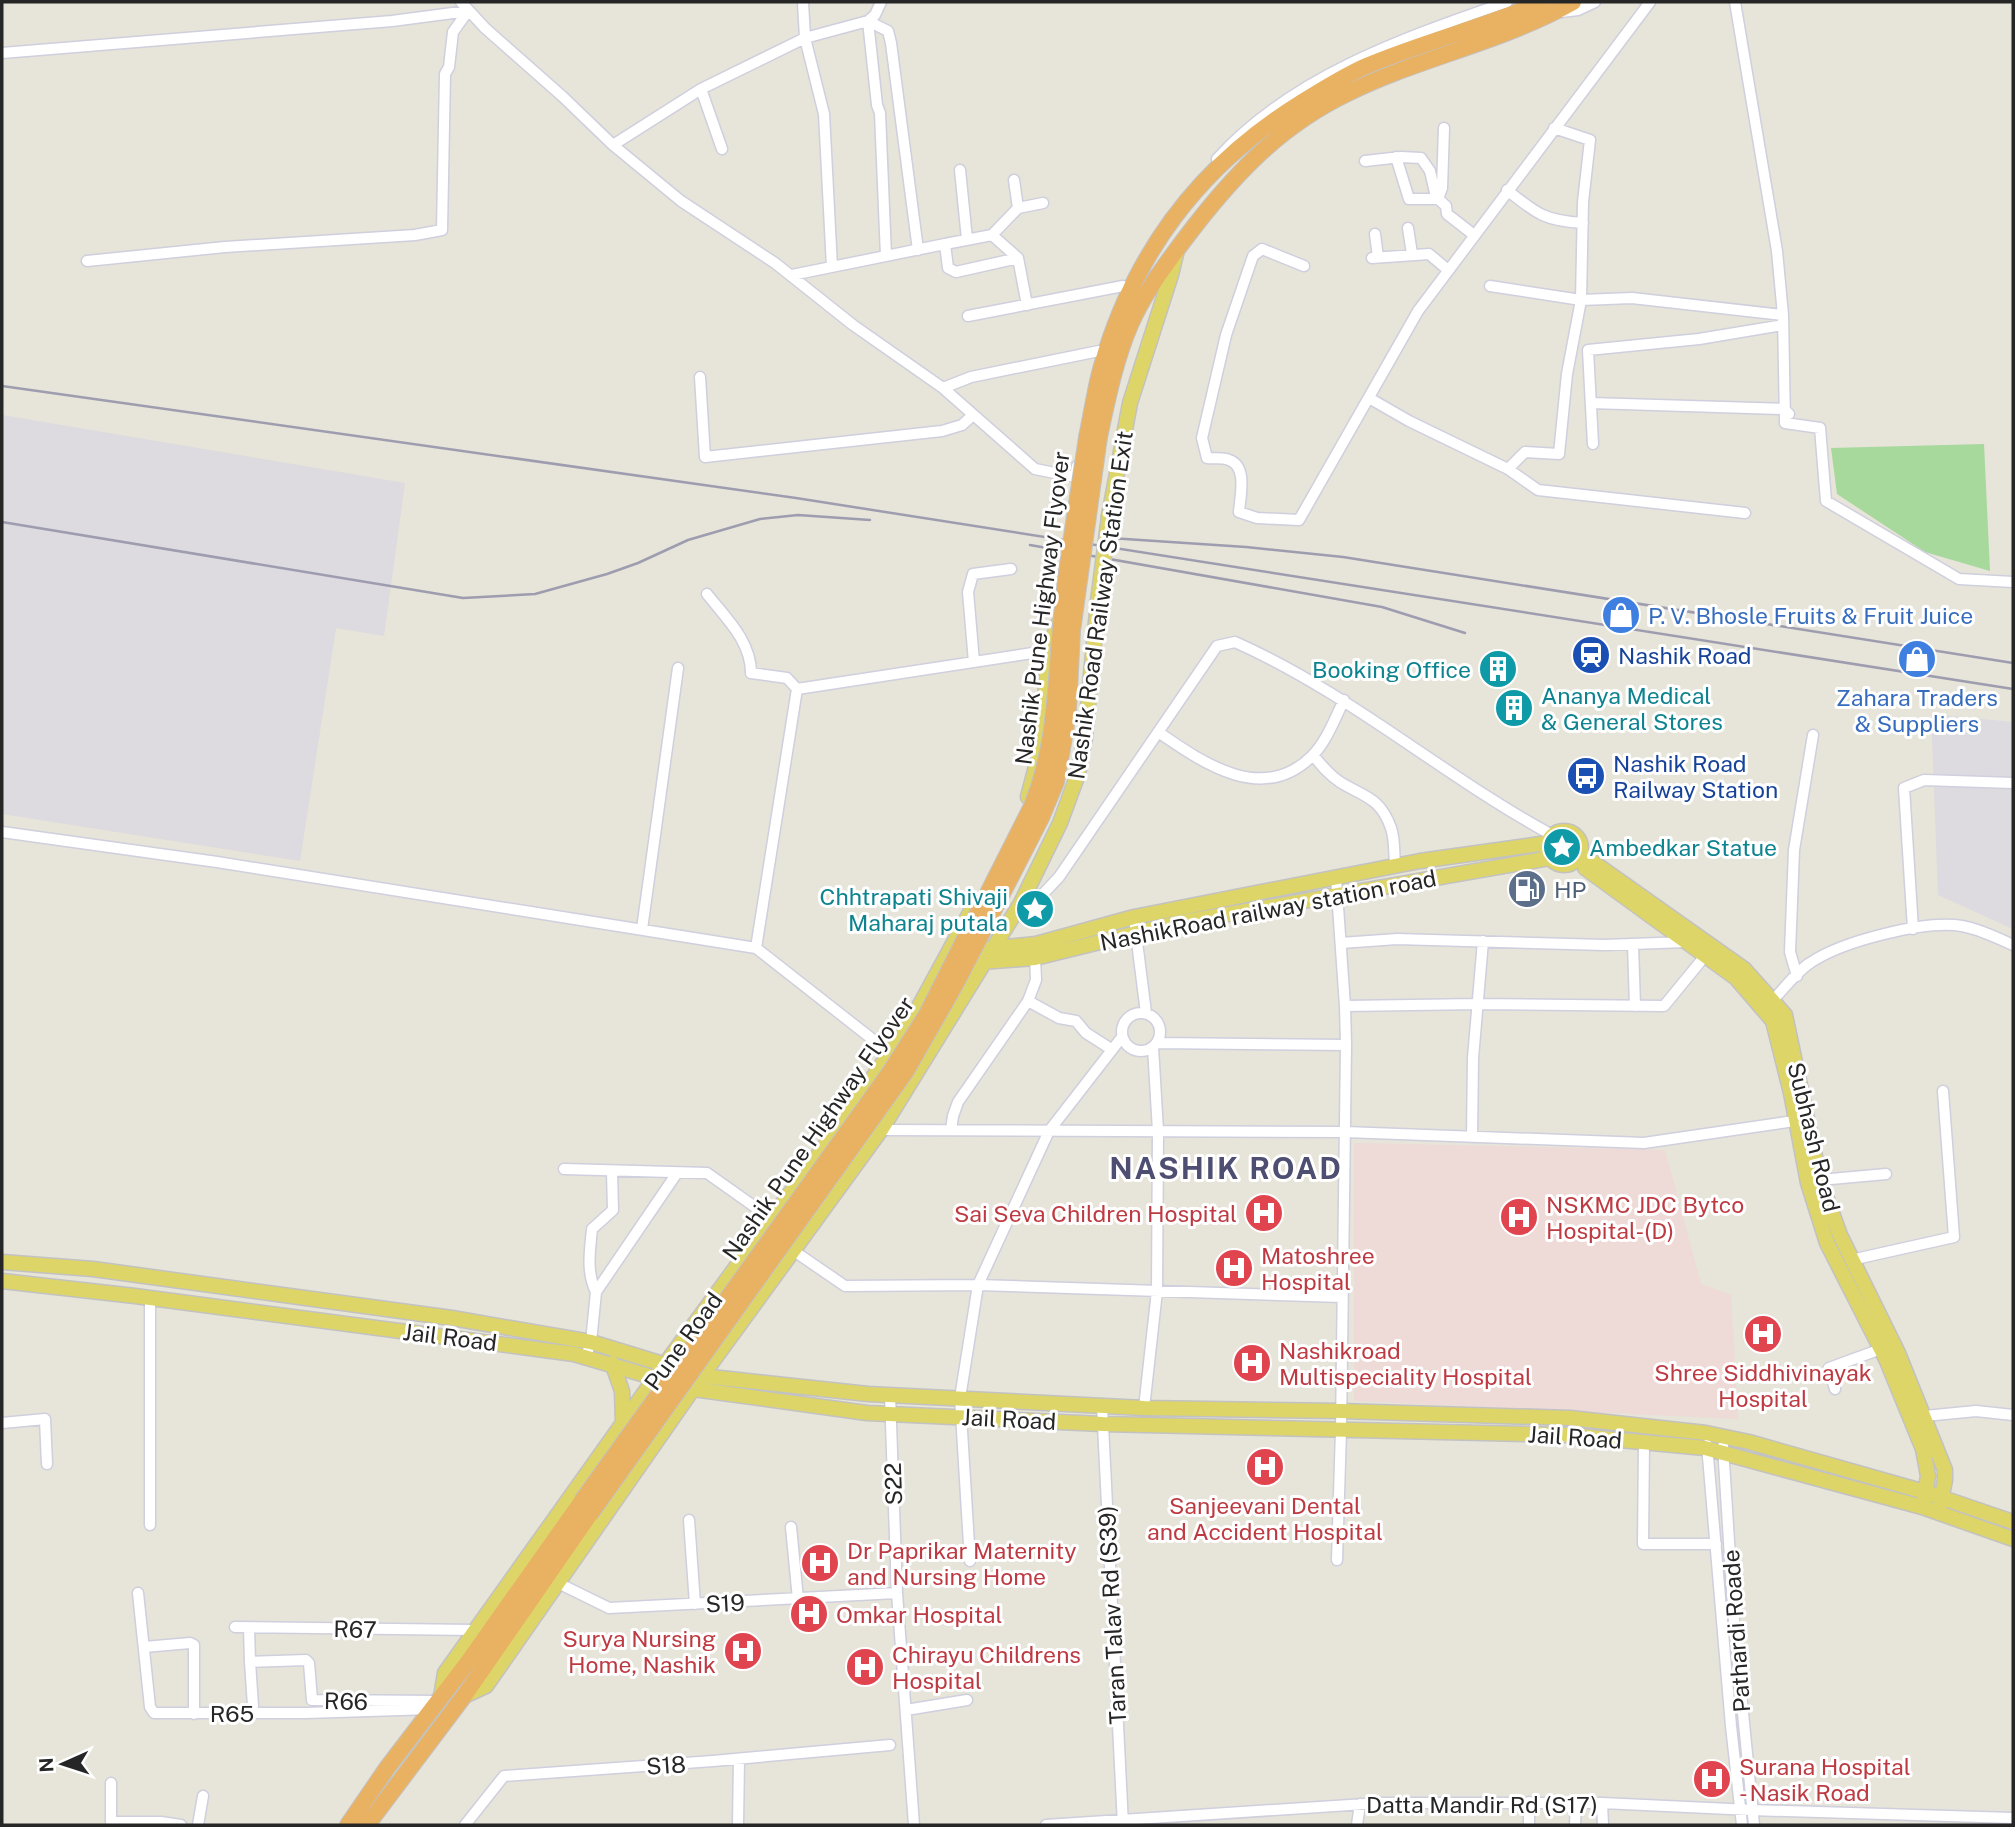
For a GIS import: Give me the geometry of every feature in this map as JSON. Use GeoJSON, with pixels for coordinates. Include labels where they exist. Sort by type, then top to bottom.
{"type":"FeatureCollection","features":[{"type":"Feature","properties":{"kind":"highway"},"geometry":{"type":"LineString","coordinates":[[1548,5],[1573,2]]}},
{"type":"Feature","properties":{"kind":"highway","name":"Nashik Pune Highway Flyover"},"geometry":{"type":"LineString","coordinates":[[367,1825],[464,1696],[586,1508],[889,1074],[926,1016],[1032,806],[1043,778],[1051,747],[1063,607],[1093,437],[1129,328],[1153,281],[1227,185],[1261,150],[1300,122],[1346,93],[1423,61],[1505,35],[1548,5]]}},
{"type":"Feature","properties":{"kind":"highway","name":"Nashik Pune Highway Flyover"},"geometry":{"type":"LineString","coordinates":[[348,1825],[387,1768],[586,1508],[906,1071],[950,994],[1041,818],[1056,782],[1068,712],[1072,631],[1101,370],[1123,305],[1143,263],[1175,214],[1212,171],[1264,126],[1363,68],[1548,5]]}},
{"type":"Feature","properties":{"kind":"main road","name":"Nashik Road Railway Station Exit"},"geometry":{"type":"LineString","coordinates":[[464,1696],[486,1686],[698,1383],[881,1130],[1021,904],[1059,823],[1078,774],[1085,737],[1109,516],[1130,403],[1177,249]]}},
{"type":"Feature","properties":{"kind":"main road","name":"Pune Road"},"geometry":{"type":"LineString","coordinates":[[437,1703],[445,1673],[909,1025],[986,883],[1029,796],[1043,740],[1044,652],[1063,607]]}},
{"type":"Feature","properties":{"kind":"main road"},"geometry":{"type":"LineString","coordinates":[[947,955],[989,956],[1336,877],[1395,866],[1550,845],[1562,830],[1572,832],[1580,840],[1578,857],[1570,864],[1559,864],[1550,845]]}},
{"type":"Feature","properties":{"kind":"main road","name":"NashikRoad railway station road"},"geometry":{"type":"LineString","coordinates":[[989,956],[1035,958],[1135,924],[1336,895],[1550,845]]}},
{"type":"Feature","properties":{"kind":"main road","name":"Subhash Road"},"geometry":{"type":"LineString","coordinates":[[1578,857],[1736,978],[1773,1021],[1821,1180],[1851,1260],[1898,1353],[1945,1470],[1938,1513]]}},
{"type":"Feature","properties":{"kind":"main road","name":"Subhash Road"},"geometry":{"type":"LineString","coordinates":[[1578,857],[1744,969],[1784,1015],[1802,1120],[1808,1183],[1827,1243],[1881,1349],[1923,1449],[1928,1476],[1922,1507]]}},
{"type":"Feature","properties":{"kind":"main road"},"geometry":{"type":"LineString","coordinates":[[2,1262],[93,1269],[452,1318],[593,1347]]}},
{"type":"Feature","properties":{"kind":"main road","name":"Jail Road"},"geometry":{"type":"LineString","coordinates":[[2,1281],[593,1347],[665,1365],[698,1383],[867,1413],[1103,1424],[1555,1435],[1644,1442],[1707,1441]]}},
{"type":"Feature","properties":{"kind":"main road","name":"Jail Road"},"geometry":{"type":"LineString","coordinates":[[593,1347],[612,1363],[655,1378],[698,1383],[1144,1408],[1570,1418],[1723,1444],[2013,1539]]}},
{"type":"Feature","properties":{"kind":"main road"},"geometry":{"type":"LineString","coordinates":[[612,1363],[622,1391],[623,1424]]}},
{"type":"Feature","properties":{"kind":"main road"},"geometry":{"type":"LineString","coordinates":[[1723,1444],[1925,1492],[2013,1522]]}},
{"type":"Feature","properties":{"kind":"street"},"geometry":{"type":"LineString","coordinates":[[803,2],[805,38],[824,114],[832,267]]}},
{"type":"Feature","properties":{"kind":"street"},"geometry":{"type":"LineString","coordinates":[[613,145],[701,89],[805,38],[869,21],[881,2]]}},
{"type":"Feature","properties":{"kind":"street"},"geometry":{"type":"LineString","coordinates":[[465,6],[613,145],[681,201],[792,275],[853,325],[943,388],[1035,469],[1075,477],[1099,351],[1123,286],[1182,197],[1231,143],[1287,100],[1344,66],[1407,37],[1507,2]]}},
{"type":"Feature","properties":{"kind":"street"},"geometry":{"type":"LineString","coordinates":[[1548,5],[1578,10],[1595,2]]}},
{"type":"Feature","properties":{"kind":"street"},"geometry":{"type":"LineString","coordinates":[[1304,266],[1262,249],[1253,256],[1226,334],[1202,438],[1207,458],[1227,458],[1236,463],[1240,473],[1239,512],[1257,518],[1299,520],[1418,311],[1650,2]]}},
{"type":"Feature","properties":{"kind":"street"},"geometry":{"type":"LineString","coordinates":[[1735,2],[1777,251],[1783,320],[1785,423],[1820,428],[1826,501],[1959,579],[2013,582]]}},
{"type":"Feature","properties":{"kind":"street"},"geometry":{"type":"LineString","coordinates":[[2,52],[392,21],[465,6]]}},
{"type":"Feature","properties":{"kind":"street"},"geometry":{"type":"LineString","coordinates":[[87,261],[225,247],[415,235],[442,230],[445,74],[449,67],[453,32],[465,6]]}},
{"type":"Feature","properties":{"kind":"street"},"geometry":{"type":"LineString","coordinates":[[869,21],[888,31],[891,43],[918,250]]}},
{"type":"Feature","properties":{"kind":"street"},"geometry":{"type":"LineString","coordinates":[[869,21],[880,113],[886,256]]}},
{"type":"Feature","properties":{"kind":"street"},"geometry":{"type":"LineString","coordinates":[[701,89],[722,149]]}},
{"type":"Feature","properties":{"kind":"street"},"geometry":{"type":"LineString","coordinates":[[1438,199],[1442,188],[1444,128]]}},
{"type":"Feature","properties":{"kind":"street"},"geometry":{"type":"LineString","coordinates":[[1508,469],[1525,452],[1559,454],[1567,374],[1581,300],[1583,223],[1590,140],[1554,128]]}},
{"type":"Feature","properties":{"kind":"street"},"geometry":{"type":"LineString","coordinates":[[1396,157],[1409,199],[1438,199]]}},
{"type":"Feature","properties":{"kind":"street"},"geometry":{"type":"LineString","coordinates":[[1364,160],[1418,157],[1426,163],[1438,199],[1446,206],[1449,217],[1474,235]]}},
{"type":"Feature","properties":{"kind":"street"},"geometry":{"type":"LineString","coordinates":[[960,170],[967,239]]}},
{"type":"Feature","properties":{"kind":"street"},"geometry":{"type":"LineString","coordinates":[[1014,180],[1018,208]]}},
{"type":"Feature","properties":{"kind":"street"},"geometry":{"type":"LineString","coordinates":[[1507,190],[1533,211],[1556,222],[1583,223]]}},
{"type":"Feature","properties":{"kind":"street"},"geometry":{"type":"LineString","coordinates":[[792,275],[992,235],[1018,208],[1043,203]]}},
{"type":"Feature","properties":{"kind":"street"},"geometry":{"type":"LineString","coordinates":[[1408,228],[1412,254]]}},
{"type":"Feature","properties":{"kind":"street"},"geometry":{"type":"LineString","coordinates":[[1375,234],[1375,258],[1429,254],[1448,270]]}},
{"type":"Feature","properties":{"kind":"street"},"geometry":{"type":"LineString","coordinates":[[992,235],[1018,258],[1027,305]]}},
{"type":"Feature","properties":{"kind":"street"},"geometry":{"type":"LineString","coordinates":[[945,244],[948,268],[956,272],[1018,258]]}},
{"type":"Feature","properties":{"kind":"street"},"geometry":{"type":"LineString","coordinates":[[968,316],[1123,286]]}},
{"type":"Feature","properties":{"kind":"street"},"geometry":{"type":"LineString","coordinates":[[1490,286],[1581,300],[1632,298],[1783,320]]}},
{"type":"Feature","properties":{"kind":"street"},"geometry":{"type":"LineString","coordinates":[[1593,444],[1588,350],[1699,339],[1783,320]]}},
{"type":"Feature","properties":{"kind":"street"},"geometry":{"type":"LineString","coordinates":[[943,388],[971,377],[1099,351]]}},
{"type":"Feature","properties":{"kind":"street"},"geometry":{"type":"LineString","coordinates":[[700,377],[705,457],[942,431],[962,425],[973,415]]}},
{"type":"Feature","properties":{"kind":"street"},"geometry":{"type":"LineString","coordinates":[[1369,398],[1409,421],[1508,469],[1538,490],[1745,513]]}},
{"type":"Feature","properties":{"kind":"street"},"geometry":{"type":"LineString","coordinates":[[1591,403],[1785,410]]}},
{"type":"Feature","properties":{"kind":"street"},"geometry":{"type":"LineString","coordinates":[[974,662],[968,592],[973,575],[1011,569]]}},
{"type":"Feature","properties":{"kind":"street"},"geometry":{"type":"LineString","coordinates":[[707,594],[739,634],[751,660],[751,673],[787,678],[797,688]]}},
{"type":"Feature","properties":{"kind":"street"},"geometry":{"type":"LineString","coordinates":[[1021,904],[1043,894],[1059,877],[1217,646],[1235,642],[1344,700],[1508,811],[1550,845]]}},
{"type":"Feature","properties":{"kind":"street"},"geometry":{"type":"LineString","coordinates":[[797,688],[1044,652]]}},
{"type":"Feature","properties":{"kind":"street"},"geometry":{"type":"LineString","coordinates":[[642,929],[678,668]]}},
{"type":"Feature","properties":{"kind":"street"},"geometry":{"type":"LineString","coordinates":[[756,947],[797,688]]}},
{"type":"Feature","properties":{"kind":"street"},"geometry":{"type":"LineString","coordinates":[[1158,732],[1192,756],[1244,778],[1275,778],[1296,769],[1313,755],[1328,733],[1344,700]]}},
{"type":"Feature","properties":{"kind":"street"},"geometry":{"type":"LineString","coordinates":[[1797,976],[1790,952],[1794,850],[1813,735]]}},
{"type":"Feature","properties":{"kind":"street"},"geometry":{"type":"LineString","coordinates":[[1313,755],[1324,769],[1340,782],[1378,804],[1392,831],[1395,866]]}},
{"type":"Feature","properties":{"kind":"street"},"geometry":{"type":"LineString","coordinates":[[1913,929],[1905,788],[1924,780],[2013,783]]}},
{"type":"Feature","properties":{"kind":"street"},"geometry":{"type":"LineString","coordinates":[[2,832],[217,862],[756,947],[890,1053]]}},
{"type":"Feature","properties":{"kind":"street"},"geometry":{"type":"LineString","coordinates":[[1336,877],[1346,1045],[1337,1560]]}},
{"type":"Feature","properties":{"kind":"street"},"geometry":{"type":"LineString","coordinates":[[1135,924],[1146,1013]]}},
{"type":"Feature","properties":{"kind":"street"},"geometry":{"type":"LineString","coordinates":[[1772,1001],[1810,963],[1856,942],[1931,925],[1963,926],[2013,945]]}},
{"type":"Feature","properties":{"kind":"street"},"geometry":{"type":"LineString","coordinates":[[1341,943],[1397,939],[1633,945],[1687,943]]}},
{"type":"Feature","properties":{"kind":"street"},"geometry":{"type":"LineString","coordinates":[[1472,1137],[1473,1058],[1483,941]]}},
{"type":"Feature","properties":{"kind":"street"},"geometry":{"type":"LineString","coordinates":[[1633,945],[1636,1006]]}},
{"type":"Feature","properties":{"kind":"street"},"geometry":{"type":"LineString","coordinates":[[1345,1006],[1664,1006],[1705,956]]}},
{"type":"Feature","properties":{"kind":"street"},"geometry":{"type":"LineString","coordinates":[[951,1130],[958,1102],[1028,1001],[1036,980],[1035,958]]}},
{"type":"Feature","properties":{"kind":"street"},"geometry":{"type":"LineString","coordinates":[[1028,1001],[1059,1018],[1076,1021],[1086,1034],[1111,1049]]}},
{"type":"Feature","properties":{"kind":"street"},"geometry":{"type":"LineString","coordinates":[[970,1561],[960,1398],[978,1285],[1049,1131],[1122,1037],[1123,1026],[1129,1017],[1140,1013],[1146,1013],[1156,1020],[1161,1031],[1155,1045],[1157,1291],[1144,1408]]}},
{"type":"Feature","properties":{"kind":"street"},"geometry":{"type":"LineString","coordinates":[[1122,1037],[1129,1048],[1142,1052],[1155,1045],[1346,1045]]}},
{"type":"Feature","properties":{"kind":"street"},"geometry":{"type":"LineString","coordinates":[[1851,1260],[1954,1237],[1943,1091]]}},
{"type":"Feature","properties":{"kind":"street"},"geometry":{"type":"LineString","coordinates":[[881,1130],[1345,1132],[1644,1143],[1802,1120]]}},
{"type":"Feature","properties":{"kind":"street"},"geometry":{"type":"LineString","coordinates":[[564,1169],[707,1173],[772,1219]]}},
{"type":"Feature","properties":{"kind":"street"},"geometry":{"type":"LineString","coordinates":[[593,1347],[596,1292],[589,1262],[592,1228],[613,1210],[612,1172]]}},
{"type":"Feature","properties":{"kind":"street"},"geometry":{"type":"LineString","coordinates":[[596,1292],[677,1173]]}},
{"type":"Feature","properties":{"kind":"street"},"geometry":{"type":"LineString","coordinates":[[1821,1180],[1886,1174]]}},
{"type":"Feature","properties":{"kind":"street"},"geometry":{"type":"LineString","coordinates":[[794,1251],[845,1286],[978,1285],[1342,1297]]}},
{"type":"Feature","properties":{"kind":"street"},"geometry":{"type":"LineString","coordinates":[[150,1298],[150,1525]]}},
{"type":"Feature","properties":{"kind":"street"},"geometry":{"type":"LineString","coordinates":[[1835,1389],[1829,1368],[1881,1349]]}},
{"type":"Feature","properties":{"kind":"street","name":"S22"},"geometry":{"type":"LineString","coordinates":[[890,1395],[897,1593],[914,1825]]}},
{"type":"Feature","properties":{"kind":"street","name":"Taran Talav Rd (S39)"},"geometry":{"type":"LineString","coordinates":[[1102,1405],[1122,1822]]}},
{"type":"Feature","properties":{"kind":"street"},"geometry":{"type":"LineString","coordinates":[[1925,1416],[1976,1411],[2013,1415]]}},
{"type":"Feature","properties":{"kind":"street"},"geometry":{"type":"LineString","coordinates":[[2,1423],[45,1419],[47,1464]]}},
{"type":"Feature","properties":{"kind":"street"},"geometry":{"type":"LineString","coordinates":[[1707,1441],[1745,1810],[1742,1825]]}},
{"type":"Feature","properties":{"kind":"street"},"geometry":{"type":"LineString","coordinates":[[1644,1442],[1643,1544],[1716,1544]]}},
{"type":"Feature","properties":{"kind":"street","name":"Pathardi Roade"},"geometry":{"type":"LineString","coordinates":[[1723,1444],[1745,1810],[1754,1825]]}},
{"type":"Feature","properties":{"kind":"street"},"geometry":{"type":"LineString","coordinates":[[690,1520],[695,1604]]}},
{"type":"Feature","properties":{"kind":"street"},"geometry":{"type":"LineString","coordinates":[[792,1527],[798,1600]]}},
{"type":"Feature","properties":{"kind":"street","name":"S19"},"geometry":{"type":"LineString","coordinates":[[558,1583],[609,1608],[897,1593]]}},
{"type":"Feature","properties":{"kind":"street","name":"R65"},"geometry":{"type":"LineString","coordinates":[[138,1593],[152,1711],[194,1714],[312,1712],[437,1703]]}},
{"type":"Feature","properties":{"kind":"street","name":"R67"},"geometry":{"type":"LineString","coordinates":[[234,1628],[475,1630]]}},
{"type":"Feature","properties":{"kind":"street"},"geometry":{"type":"LineString","coordinates":[[249,1628],[253,1706]]}},
{"type":"Feature","properties":{"kind":"street"},"geometry":{"type":"LineString","coordinates":[[144,1647],[190,1643],[194,1645],[194,1714]]}},
{"type":"Feature","properties":{"kind":"street","name":"R66"},"geometry":{"type":"LineString","coordinates":[[250,1662],[306,1660],[309,1662],[312,1700],[437,1703]]}},
{"type":"Feature","properties":{"kind":"street"},"geometry":{"type":"LineString","coordinates":[[312,1700],[312,1712]]}},
{"type":"Feature","properties":{"kind":"street"},"geometry":{"type":"LineString","coordinates":[[906,1710],[967,1700]]}},
{"type":"Feature","properties":{"kind":"street","name":"S18"},"geometry":{"type":"LineString","coordinates":[[465,1825],[504,1776],[890,1745]]}},
{"type":"Feature","properties":{"kind":"street"},"geometry":{"type":"LineString","coordinates":[[738,1825],[739,1759]]}},
{"type":"Feature","properties":{"kind":"street"},"geometry":{"type":"LineString","coordinates":[[111,1783],[111,1822],[161,1822],[181,1825]]}},
{"type":"Feature","properties":{"kind":"street"},"geometry":{"type":"LineString","coordinates":[[198,1825],[203,1796]]}},
{"type":"Feature","properties":{"kind":"street"},"geometry":{"type":"LineString","coordinates":[[1529,1802],[1529,1825]]}},
{"type":"Feature","properties":{"kind":"street","name":"Datta Mandir Rd (S17)"},"geometry":{"type":"LineString","coordinates":[[1046,1825],[1360,1804],[1529,1802],[1602,1803],[1922,1820],[2011,1820]]}},
{"type":"Feature","properties":{"kind":"street"},"geometry":{"type":"LineString","coordinates":[[1575,1825],[1576,1802]]}},
{"type":"Feature","properties":{"kind":"street"},"geometry":{"type":"LineString","coordinates":[[1602,1803],[1603,1825]]}},
{"type":"Feature","properties":{"kind":"street"},"geometry":{"type":"LineString","coordinates":[[1357,1825],[1360,1804]]}},
{"type":"Feature","properties":{"kind":"shaded area"},"geometry":{"type":"Polygon","coordinates":[[[2,415],[405,483],[384,636],[336,628],[300,861],[2,814],[2,415]]]}},
{"type":"Feature","properties":{"kind":"shaded area"},"geometry":{"type":"Polygon","coordinates":[[[1931,714],[2013,722],[2013,929],[1938,895],[1931,714]]]}},
{"type":"Feature","properties":{"kind":"shaded area","name":"NSKMC JDC Bytco Hospital-(D)"},"geometry":{"type":"Polygon","coordinates":[[[1354,1143],[1665,1150],[1701,1284],[1731,1295],[1738,1419],[1354,1401],[1354,1143]]]}},
{"type":"Feature","properties":{"kind":"green space"},"geometry":{"type":"Polygon","coordinates":[[[1984,444],[1990,571],[1925,552],[1837,494],[1831,448],[1984,444]]]}},
{"type":"Feature","properties":{"kind":"railway"},"geometry":{"type":"LineString","coordinates":[[2,386],[796,498],[2013,689]]}},
{"type":"Feature","properties":{"kind":"railway"},"geometry":{"type":"LineString","coordinates":[[2,522],[463,598],[535,594],[607,574],[688,540],[760,519],[798,515],[870,520]]}},
{"type":"Feature","properties":{"kind":"railway"},"geometry":{"type":"LineString","coordinates":[[1110,538],[1343,557],[2013,663]]}},
{"type":"Feature","properties":{"kind":"railway"},"geometry":{"type":"LineString","coordinates":[[1030,545],[1382,607],[1465,633]]}},
{"type":"Feature","properties":{"kind":"place","name":"P. V. Bhosle Fruits & Fruit Juice"},"geometry":{"type":"Point","coordinates":[1621,615]}},
{"type":"Feature","properties":{"kind":"place","name":"Nashik Road"},"geometry":{"type":"Point","coordinates":[1591,655]}},
{"type":"Feature","properties":{"kind":"place","name":"Zahara Traders & Suppliers"},"geometry":{"type":"Point","coordinates":[1917,659]}},
{"type":"Feature","properties":{"kind":"place","name":"Booking Office"},"geometry":{"type":"Point","coordinates":[1498,669]}},
{"type":"Feature","properties":{"kind":"place","name":"Ananya Medical & General Stores"},"geometry":{"type":"Point","coordinates":[1514,708]}},
{"type":"Feature","properties":{"kind":"place","name":"Nashik Road Railway Station"},"geometry":{"type":"Point","coordinates":[1586,776]}},
{"type":"Feature","properties":{"kind":"place","name":"Ambedkar Statue"},"geometry":{"type":"Point","coordinates":[1562,847]}},
{"type":"Feature","properties":{"kind":"place","name":"HP"},"geometry":{"type":"Point","coordinates":[1527,889]}},
{"type":"Feature","properties":{"kind":"place","name":"Chhtrapati Shivaji Maharaj putala"},"geometry":{"type":"Point","coordinates":[1035,909]}},
{"type":"Feature","properties":{"kind":"place","name":"Sai Seva Children Hospital"},"geometry":{"type":"Point","coordinates":[1264,1213]}},
{"type":"Feature","properties":{"kind":"place","name":"NSKMC JDC Bytco Hospital-(D)"},"geometry":{"type":"Point","coordinates":[1519,1217]}},
{"type":"Feature","properties":{"kind":"place","name":"Matoshree Hospital"},"geometry":{"type":"Point","coordinates":[1234,1268]}},
{"type":"Feature","properties":{"kind":"place","name":"Shree Siddhivinayak Hospital"},"geometry":{"type":"Point","coordinates":[1763,1334]}},
{"type":"Feature","properties":{"kind":"place","name":"Nashikroad Multispeciality Hospital"},"geometry":{"type":"Point","coordinates":[1252,1363]}},
{"type":"Feature","properties":{"kind":"place","name":"Sanjeevani Dental and Accident Hospital"},"geometry":{"type":"Point","coordinates":[1265,1467]}},
{"type":"Feature","properties":{"kind":"place","name":"Dr Paprikar Maternity and Nursing Home"},"geometry":{"type":"Point","coordinates":[820,1563]}},
{"type":"Feature","properties":{"kind":"place","name":"Omkar Hospital"},"geometry":{"type":"Point","coordinates":[809,1614]}},
{"type":"Feature","properties":{"kind":"place","name":"Surya Nursing Home, Nashik"},"geometry":{"type":"Point","coordinates":[743,1651]}},
{"type":"Feature","properties":{"kind":"place","name":"Chirayu Childrens Hospital"},"geometry":{"type":"Point","coordinates":[865,1667]}},
{"type":"Feature","properties":{"kind":"place","name":"Surana Hospital - Nasik Road"},"geometry":{"type":"Point","coordinates":[1712,1779]}},
{"type":"Feature","properties":{"kind":"district","name":"NASHIK ROAD"},"geometry":{"type":"Point","coordinates":[1226,1168]}}]}
